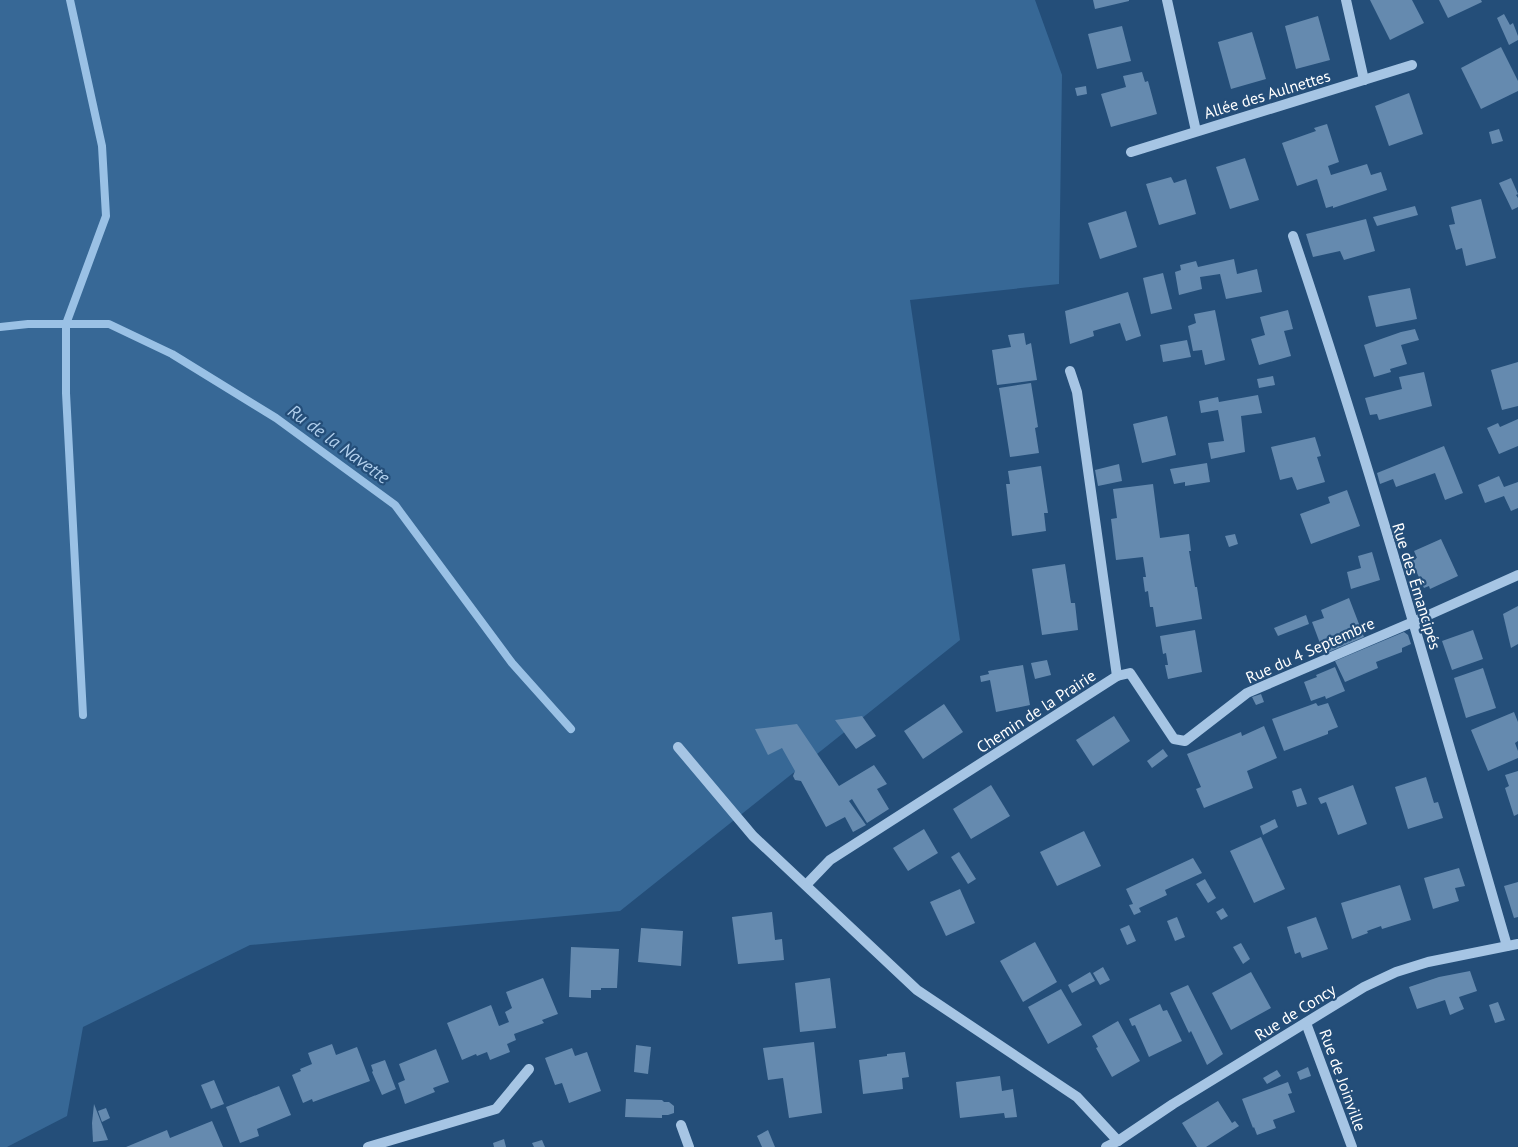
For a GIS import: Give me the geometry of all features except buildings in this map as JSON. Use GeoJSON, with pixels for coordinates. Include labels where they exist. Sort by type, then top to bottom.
{"type":"FeatureCollection","features":[{"type":"Feature","properties":{"kind":"street"},"geometry":{"type":"LineString","coordinates":[[1167,0],[1196,131]]}},
{"type":"Feature","properties":{"kind":"street"},"geometry":{"type":"LineString","coordinates":[[1346,0],[1364,80]]}},
{"type":"Feature","properties":{"kind":"street","name":"Allée des Aulnettes"},"geometry":{"type":"LineString","coordinates":[[1131,153],[1412,64]]}},
{"type":"Feature","properties":{"kind":"street","name":"Rue des Émancipés"},"geometry":{"type":"LineString","coordinates":[[1293,236],[1328,340],[1513,945]]}},
{"type":"Feature","properties":{"kind":"street","name":"Chemin de la Prairie"},"geometry":{"type":"LineString","coordinates":[[806,885],[830,860],[1118,676],[1077,392],[1070,371]]}},
{"type":"Feature","properties":{"kind":"street","name":"Rue du 4 Septembre"},"geometry":{"type":"LineString","coordinates":[[1118,676],[1130,673],[1174,739],[1185,741],[1247,693],[1518,574]]}},
{"type":"Feature","properties":{"kind":"street"},"geometry":{"type":"LineString","coordinates":[[678,747],[753,836],[917,990],[1077,1097],[1118,1141]]}},
{"type":"Feature","properties":{"kind":"street","name":"Rue de Concy"},"geometry":{"type":"LineString","coordinates":[[1106,1147],[1364,987],[1396,972],[1428,962],[1513,945]]}},
{"type":"Feature","properties":{"kind":"street","name":"Rue de Joinville"},"geometry":{"type":"LineString","coordinates":[[1306,1023],[1352,1147]]}},
{"type":"Feature","properties":{"kind":"street"},"geometry":{"type":"LineString","coordinates":[[368,1147],[496,1109],[529,1069]]}},
{"type":"Feature","properties":{"kind":"street"},"geometry":{"type":"LineString","coordinates":[[681,1125],[689,1147]]}},
{"type":"Feature","properties":{"kind":"shaded area"},"geometry":{"type":"Polygon","coordinates":[[[0,0],[1035,0],[1062,75],[1059,284],[910,300],[960,640],[620,911],[250,945],[83,1027],[67,1116],[7,1147],[0,1147],[0,0]]]}},
{"type":"Feature","properties":{"kind":"waterway"},"geometry":{"type":"LineString","coordinates":[[70,0],[102,146],[106,216],[66,324],[66,393],[83,715]]}},
{"type":"Feature","properties":{"kind":"waterway","name":"Ru de la Navette"},"geometry":{"type":"LineString","coordinates":[[0,327],[28,324],[109,324],[172,354],[276,418],[395,505],[512,663],[571,729]]}}]}
